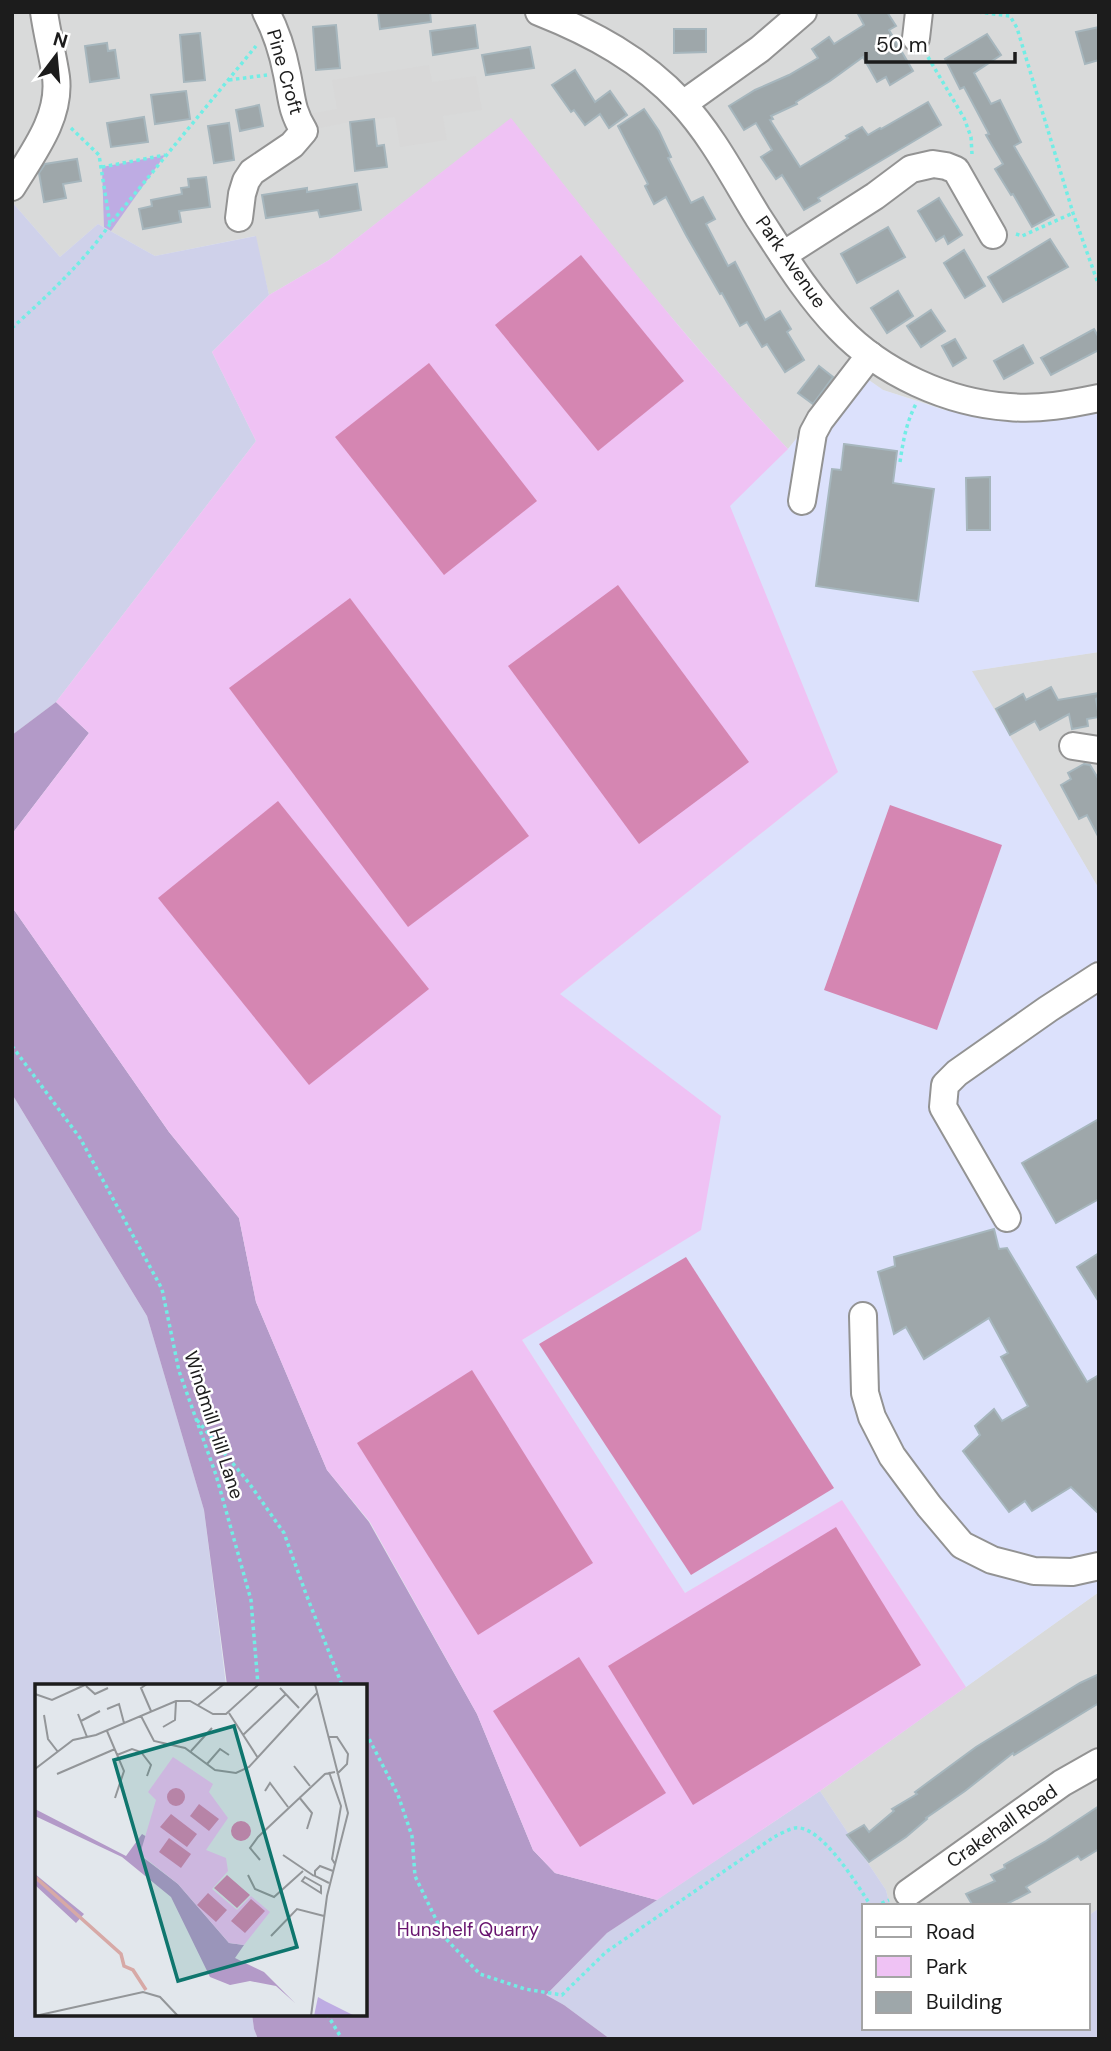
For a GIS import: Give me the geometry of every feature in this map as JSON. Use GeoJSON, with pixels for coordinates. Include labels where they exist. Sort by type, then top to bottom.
{"type":"FeatureCollection","features":[{"type":"Feature","properties":{"kind":"street"},"geometry":{"type":"LineString","coordinates":[[12,187],[36,149],[54,113],[57,80],[44,12]]}},
{"type":"Feature","properties":{"kind":"street","name":"Park Avenue"},"geometry":{"type":"LineString","coordinates":[[539,12],[578,19],[601,40],[661,83],[683,104],[709,139],[813,298],[841,330],[870,355],[935,391],[968,400],[1009,407],[1044,407],[1099,398]]}},
{"type":"Feature","properties":{"kind":"street"},"geometry":{"type":"LineString","coordinates":[[683,104],[760,49],[803,12]]}},
{"type":"Feature","properties":{"kind":"street","name":"Pine Croft"},"geometry":{"type":"LineString","coordinates":[[239,218],[242,194],[252,172],[292,145],[304,131],[295,116],[287,73],[269,19]]}},
{"type":"Feature","properties":{"kind":"street"},"geometry":{"type":"LineString","coordinates":[[783,255],[876,196],[911,169],[933,164],[956,170],[993,235]]}},
{"type":"Feature","properties":{"kind":"street"},"geometry":{"type":"LineString","coordinates":[[802,501],[813,433],[870,355]]}},
{"type":"Feature","properties":{"kind":"street"},"geometry":{"type":"LineString","coordinates":[[1007,1217],[943,1107],[945,1085],[957,1073],[1099,976]]}},
{"type":"Feature","properties":{"kind":"street"},"geometry":{"type":"LineString","coordinates":[[863,1316],[865,1392],[872,1417],[892,1456],[962,1545],[992,1560],[1034,1571],[1072,1572],[1099,1566]]}},
{"type":"Feature","properties":{"kind":"street","name":"Crakehall Road"},"geometry":{"type":"LineString","coordinates":[[908,1893],[1062,1783],[1099,1762]]}},
{"type":"Feature","properties":{"kind":"path"},"geometry":{"type":"LineString","coordinates":[[978,12],[1010,16],[1017,28],[1073,213],[1099,286]]}},
{"type":"Feature","properties":{"kind":"path"},"geometry":{"type":"LineString","coordinates":[[12,328],[54,289],[102,236],[227,80],[269,19]]}},
{"type":"Feature","properties":{"kind":"path"},"geometry":{"type":"LineString","coordinates":[[917,25],[971,137],[972,154],[956,170]]}},
{"type":"Feature","properties":{"kind":"path"},"geometry":{"type":"LineString","coordinates":[[227,80],[287,73]]}},
{"type":"Feature","properties":{"kind":"path"},"geometry":{"type":"LineString","coordinates":[[54,113],[99,155],[110,223]]}},
{"type":"Feature","properties":{"kind":"path"},"geometry":{"type":"LineString","coordinates":[[102,167],[165,155]]}},
{"type":"Feature","properties":{"kind":"path"},"geometry":{"type":"LineString","coordinates":[[993,235],[1008,233],[1022,236],[1073,213]]}},
{"type":"Feature","properties":{"kind":"path"},"geometry":{"type":"LineString","coordinates":[[900,463],[909,417],[926,386]]}},
{"type":"Feature","properties":{"kind":"path","name":"Windmill Hill Lane"},"geometry":{"type":"LineString","coordinates":[[12,1046],[80,1138],[162,1289],[179,1371],[216,1475],[251,1600],[257,1684]]}},
{"type":"Feature","properties":{"kind":"path"},"geometry":{"type":"LineString","coordinates":[[195,1417],[249,1483],[284,1533],[342,1684]]}},
{"type":"Feature","properties":{"kind":"path"},"geometry":{"type":"LineString","coordinates":[[368,1737],[398,1795],[412,1836],[415,1876],[446,1938],[480,1973],[491,1978],[525,1989],[562,1995],[606,1952],[774,1837],[796,1828],[812,1832],[836,1856],[871,1904]]}},
{"type":"Feature","properties":{"kind":"path"},"geometry":{"type":"LineString","coordinates":[[328,2016],[342,2039]]}},
{"type":"Feature","properties":{"kind":"shaded area"},"geometry":{"type":"Polygon","coordinates":[[[12,12],[1099,12],[1099,408],[1067,418],[1003,418],[944,409],[883,390],[853,369],[788,449],[638,278],[511,119],[329,260],[269,295],[255,236],[155,256],[98,224],[60,257],[12,202],[12,12]]]}},
{"type":"Feature","properties":{"kind":"shaded area"},"geometry":{"type":"Polygon","coordinates":[[[429,65],[432,82],[476,76],[482,110],[443,116],[447,140],[400,147],[395,117],[304,131],[295,116],[337,109],[332,80],[429,65]]]}},
{"type":"Feature","properties":{"kind":"shaded area"},"geometry":{"type":"Polygon","coordinates":[[[165,155],[111,231],[104,227],[102,167],[165,155]]]}},
{"type":"Feature","properties":{"kind":"shaded area"},"geometry":{"type":"Polygon","coordinates":[[[12,202],[60,257],[98,224],[155,256],[256,236],[269,295],[212,352],[256,441],[56,702],[12,735],[12,202]]]}},
{"type":"Feature","properties":{"kind":"shaded area"},"geometry":{"type":"Polygon","coordinates":[[[581,255],[684,381],[598,451],[495,325],[581,255]]]}},
{"type":"Feature","properties":{"kind":"shaded area"},"geometry":{"type":"Polygon","coordinates":[[[429,363],[537,501],[444,575],[335,437],[429,363]]]}},
{"type":"Feature","properties":{"kind":"shaded area"},"geometry":{"type":"Polygon","coordinates":[[[853,369],[883,390],[944,410],[1003,418],[1067,418],[1099,408],[1099,652],[972,671],[1099,889],[1099,1592],[966,1687],[842,1500],[685,1593],[522,1340],[700,1230],[560,994],[838,772],[729,505],[788,449],[853,369]]]}},
{"type":"Feature","properties":{"kind":"shaded area"},"geometry":{"type":"Polygon","coordinates":[[[618,585],[749,762],[639,844],[508,666],[618,585]]]}},
{"type":"Feature","properties":{"kind":"shaded area"},"geometry":{"type":"Polygon","coordinates":[[[350,598],[529,836],[408,927],[229,688],[350,598]]]}},
{"type":"Feature","properties":{"kind":"shaded area"},"geometry":{"type":"Polygon","coordinates":[[[1099,652],[1099,889],[971,671],[1099,652]]]}},
{"type":"Feature","properties":{"kind":"shaded area"},"geometry":{"type":"Polygon","coordinates":[[[278,801],[429,989],[309,1085],[158,898],[278,801]]]}},
{"type":"Feature","properties":{"kind":"shaded area"},"geometry":{"type":"Polygon","coordinates":[[[890,805],[1002,845],[937,1030],[824,990],[890,805]]]}},
{"type":"Feature","properties":{"kind":"shaded area"},"geometry":{"type":"Polygon","coordinates":[[[12,1094],[147,1316],[204,1510],[226,1684],[35,1684],[35,2016],[252,2016],[258,2039],[12,2039],[12,1094]]]}},
{"type":"Feature","properties":{"kind":"shaded area"},"geometry":{"type":"Polygon","coordinates":[[[686,1257],[834,1488],[691,1575],[539,1344],[686,1257]]]}},
{"type":"Feature","properties":{"kind":"shaded area"},"geometry":{"type":"Polygon","coordinates":[[[472,1370],[593,1563],[478,1635],[357,1443],[472,1370]]]}},
{"type":"Feature","properties":{"kind":"shaded area"},"geometry":{"type":"Polygon","coordinates":[[[836,1527],[921,1665],[693,1805],[608,1666],[836,1527]]]}},
{"type":"Feature","properties":{"kind":"shaded area"},"geometry":{"type":"Polygon","coordinates":[[[1099,1592],[1099,1908],[1090,1915],[1090,1904],[890,1904],[886,1890],[820,1791],[1099,1592]]]}},
{"type":"Feature","properties":{"kind":"shaded area"},"geometry":{"type":"Polygon","coordinates":[[[579,1657],[666,1793],[580,1847],[493,1711],[579,1657]]]}},
{"type":"Feature","properties":{"kind":"shaded area"},"geometry":{"type":"Polygon","coordinates":[[[820,1791],[886,1890],[890,1904],[862,1904],[862,2030],[1090,2030],[1090,1915],[1099,1908],[1099,2039],[610,2039],[564,2005],[545,1996],[607,1933],[820,1791]]]}},
{"type":"Feature","properties":{"kind":"green space"},"geometry":{"type":"Polygon","coordinates":[[[511,118],[681,328],[788,449],[730,506],[838,772],[560,994],[721,1116],[701,1230],[522,1340],[685,1593],[842,1500],[966,1687],[820,1791],[657,1900],[555,1873],[533,1850],[477,1714],[370,1522],[327,1470],[256,1302],[239,1218],[169,1132],[12,907],[12,834],[89,733],[56,702],[256,441],[212,352],[269,295],[329,260],[511,118]]]}},
{"type":"Feature","properties":{"kind":"green space"},"geometry":{"type":"Polygon","coordinates":[[[56,702],[89,733],[12,834],[12,735],[56,702]]]}},
{"type":"Feature","properties":{"kind":"green space","name":"Hunshelf Quarry"},"geometry":{"type":"Polygon","coordinates":[[[12,907],[169,1132],[239,1218],[256,1302],[327,1470],[369,1522],[477,1714],[533,1850],[555,1873],[657,1900],[607,1933],[546,1995],[610,2039],[258,2039],[252,2016],[368,2016],[368,1684],[227,1684],[204,1510],[147,1316],[12,1094],[12,907]]]}},
{"type":"Feature","properties":{"kind":"building"},"geometry":{"type":"Polygon","coordinates":[[[378,12],[430,12],[431,22],[380,29],[378,12]]]}},
{"type":"Feature","properties":{"kind":"building"},"geometry":{"type":"Polygon","coordinates":[[[857,12],[887,12],[896,26],[889,30],[913,71],[890,85],[886,77],[877,82],[863,57],[796,102],[797,104],[771,116],[773,119],[770,120],[800,167],[862,127],[868,135],[928,102],[941,125],[818,198],[820,201],[804,210],[782,175],[776,179],[761,157],[772,150],[756,123],[744,130],[729,106],[818,58],[812,49],[829,37],[834,44],[864,25],[857,12]]]}},
{"type":"Feature","properties":{"kind":"building"},"geometry":{"type":"Polygon","coordinates":[[[336,25],[340,68],[316,70],[313,27],[336,25]]]}},
{"type":"Feature","properties":{"kind":"building"},"geometry":{"type":"Polygon","coordinates":[[[475,25],[478,48],[433,55],[430,31],[475,25]]]}},
{"type":"Feature","properties":{"kind":"building"},"geometry":{"type":"Polygon","coordinates":[[[1099,27],[1099,60],[1085,64],[1076,32],[1099,27]]]}},
{"type":"Feature","properties":{"kind":"building"},"geometry":{"type":"Polygon","coordinates":[[[674,29],[706,29],[706,52],[674,53],[674,29]]]}},
{"type":"Feature","properties":{"kind":"building"},"geometry":{"type":"Polygon","coordinates":[[[200,33],[205,80],[184,82],[180,35],[200,33]]]}},
{"type":"Feature","properties":{"kind":"building"},"geometry":{"type":"Polygon","coordinates":[[[987,34],[1001,55],[974,73],[991,104],[1000,100],[1021,142],[1014,146],[1054,215],[1032,227],[995,169],[1003,164],[964,87],[960,89],[945,59],[987,34]]]}},
{"type":"Feature","properties":{"kind":"building"},"geometry":{"type":"Polygon","coordinates":[[[107,43],[108,51],[115,50],[119,78],[90,82],[85,46],[107,43]]]}},
{"type":"Feature","properties":{"kind":"building"},"geometry":{"type":"Polygon","coordinates":[[[530,47],[534,68],[486,75],[482,55],[530,47]]]}},
{"type":"Feature","properties":{"kind":"building"},"geometry":{"type":"Polygon","coordinates":[[[575,70],[595,102],[610,91],[627,115],[609,128],[600,114],[585,125],[574,110],[571,112],[552,85],[575,70]]]}},
{"type":"Feature","properties":{"kind":"building"},"geometry":{"type":"Polygon","coordinates":[[[186,91],[190,119],[155,124],[151,95],[186,91]]]}},
{"type":"Feature","properties":{"kind":"building"},"geometry":{"type":"Polygon","coordinates":[[[259,105],[263,126],[240,131],[236,110],[259,105]]]}},
{"type":"Feature","properties":{"kind":"building"},"geometry":{"type":"Polygon","coordinates":[[[644,109],[659,131],[671,157],[668,158],[691,203],[703,197],[715,219],[706,224],[728,266],[735,262],[765,320],[780,311],[791,329],[787,332],[804,360],[785,372],[767,344],[762,347],[747,322],[740,326],[666,197],[654,204],[645,186],[648,184],[618,126],[644,109]]]}},
{"type":"Feature","properties":{"kind":"building"},"geometry":{"type":"Polygon","coordinates":[[[144,117],[148,142],[111,147],[107,123],[144,117]]]}},
{"type":"Feature","properties":{"kind":"building"},"geometry":{"type":"Polygon","coordinates":[[[374,119],[377,146],[384,145],[387,167],[355,171],[350,122],[374,119]]]}},
{"type":"Feature","properties":{"kind":"building"},"geometry":{"type":"Polygon","coordinates":[[[229,123],[234,160],[214,163],[208,126],[229,123]]]}},
{"type":"Feature","properties":{"kind":"building"},"geometry":{"type":"Polygon","coordinates":[[[77,159],[81,181],[63,184],[66,198],[44,202],[39,173],[45,164],[77,159]]]}},
{"type":"Feature","properties":{"kind":"building"},"geometry":{"type":"Polygon","coordinates":[[[206,177],[210,207],[179,211],[181,222],[143,229],[139,209],[152,206],[151,200],[182,194],[181,188],[189,187],[188,179],[206,177]]]}},
{"type":"Feature","properties":{"kind":"building"},"geometry":{"type":"Polygon","coordinates":[[[357,184],[361,210],[320,217],[318,210],[266,218],[262,195],[307,188],[307,192],[357,184]]]}},
{"type":"Feature","properties":{"kind":"building"},"geometry":{"type":"Polygon","coordinates":[[[939,198],[962,235],[948,244],[944,236],[936,241],[918,211],[939,198]]]}},
{"type":"Feature","properties":{"kind":"building"},"geometry":{"type":"Polygon","coordinates":[[[888,227],[905,257],[857,283],[841,254],[888,227]]]}},
{"type":"Feature","properties":{"kind":"building"},"geometry":{"type":"Polygon","coordinates":[[[1050,239],[1068,267],[1003,302],[988,277],[1050,239]]]}},
{"type":"Feature","properties":{"kind":"building"},"geometry":{"type":"Polygon","coordinates":[[[964,250],[985,286],[965,298],[944,263],[964,250]]]}},
{"type":"Feature","properties":{"kind":"building"},"geometry":{"type":"Polygon","coordinates":[[[898,291],[913,316],[887,333],[871,308],[898,291]]]}},
{"type":"Feature","properties":{"kind":"building"},"geometry":{"type":"Polygon","coordinates":[[[931,310],[945,331],[921,347],[907,326],[931,310]]]}},
{"type":"Feature","properties":{"kind":"building"},"geometry":{"type":"Polygon","coordinates":[[[1094,329],[1099,338],[1099,350],[1051,375],[1041,358],[1094,329]]]}},
{"type":"Feature","properties":{"kind":"building"},"geometry":{"type":"Polygon","coordinates":[[[955,339],[966,358],[953,366],[942,346],[955,339]]]}},
{"type":"Feature","properties":{"kind":"building"},"geometry":{"type":"Polygon","coordinates":[[[1023,345],[1033,363],[1004,379],[994,361],[1023,345]]]}},
{"type":"Feature","properties":{"kind":"building"},"geometry":{"type":"Polygon","coordinates":[[[819,366],[833,377],[813,404],[798,393],[819,366]]]}},
{"type":"Feature","properties":{"kind":"building"},"geometry":{"type":"Polygon","coordinates":[[[844,444],[897,451],[893,483],[934,489],[918,601],[816,586],[832,469],[841,470],[844,444]]]}},
{"type":"Feature","properties":{"kind":"building"},"geometry":{"type":"Polygon","coordinates":[[[990,477],[990,530],[967,530],[966,478],[990,477]]]}},
{"type":"Feature","properties":{"kind":"building"},"geometry":{"type":"Polygon","coordinates":[[[1051,687],[1058,700],[1099,693],[1096,699],[1099,717],[1087,719],[1088,726],[1072,729],[1069,714],[1040,730],[1035,721],[1010,735],[996,709],[1023,694],[1026,700],[1051,687]]]}},
{"type":"Feature","properties":{"kind":"building"},"geometry":{"type":"Polygon","coordinates":[[[1084,764],[1090,765],[1099,780],[1099,838],[1087,815],[1079,819],[1061,785],[1071,779],[1068,773],[1084,764]]]}},
{"type":"Feature","properties":{"kind":"building"},"geometry":{"type":"Polygon","coordinates":[[[1099,1119],[1099,1199],[1056,1223],[1022,1163],[1099,1119]]]}},
{"type":"Feature","properties":{"kind":"building"},"geometry":{"type":"Polygon","coordinates":[[[994,1229],[999,1249],[1007,1248],[1087,1382],[1099,1375],[1099,1514],[1071,1487],[1032,1511],[1025,1501],[1009,1512],[963,1451],[980,1435],[975,1426],[994,1409],[1002,1421],[1028,1406],[1001,1357],[1008,1353],[989,1318],[924,1359],[906,1327],[894,1334],[878,1272],[895,1266],[894,1257],[994,1229]]]}},
{"type":"Feature","properties":{"kind":"building"},"geometry":{"type":"Polygon","coordinates":[[[1099,1253],[1099,1302],[1077,1267],[1099,1253]]]}},
{"type":"Feature","properties":{"kind":"building"},"geometry":{"type":"Polygon","coordinates":[[[1099,1674],[1099,1703],[1014,1755],[1013,1753],[926,1818],[906,1837],[869,1862],[847,1835],[864,1825],[869,1832],[894,1811],[892,1809],[917,1794],[915,1792],[976,1747],[1099,1674]]]}},
{"type":"Feature","properties":{"kind":"building"},"geometry":{"type":"Polygon","coordinates":[[[1099,1806],[1099,1849],[1081,1860],[1078,1856],[1026,1887],[1030,1892],[1007,1904],[972,1904],[966,1894],[995,1881],[991,1875],[1099,1806]]]}}]}
